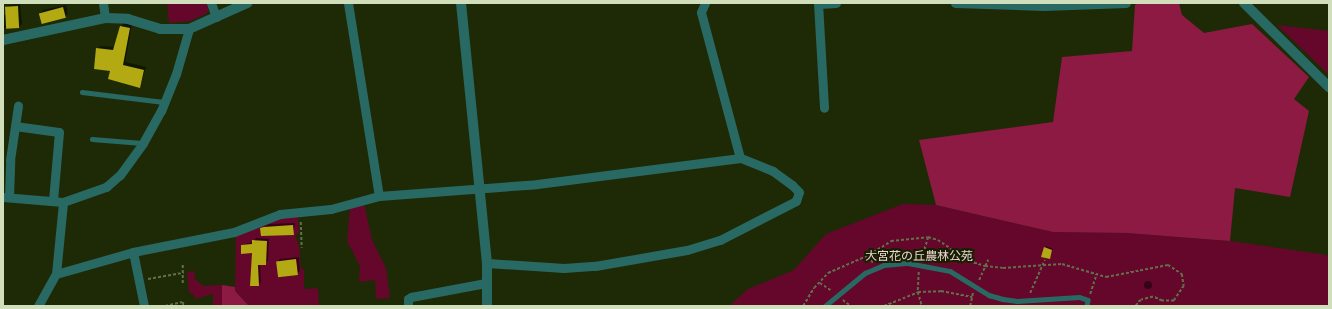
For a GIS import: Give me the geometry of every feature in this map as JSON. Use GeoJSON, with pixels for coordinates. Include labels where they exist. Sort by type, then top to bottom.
{"type":"FeatureCollection","features":[{"type":"Feature","properties":{"kind":"street"},"geometry":{"type":"LineString","coordinates":[[103,3],[105,18]]}},
{"type":"Feature","properties":{"kind":"street"},"geometry":{"type":"LineString","coordinates":[[211,3],[216,17]]}},
{"type":"Feature","properties":{"kind":"street"},"geometry":{"type":"LineString","coordinates":[[3,40],[105,18],[128,19],[160,28],[189,29],[246,3]]}},
{"type":"Feature","properties":{"kind":"street"},"geometry":{"type":"LineString","coordinates":[[348,3],[379,196]]}},
{"type":"Feature","properties":{"kind":"street"},"geometry":{"type":"LineString","coordinates":[[462,3],[487,264],[486,306]]}},
{"type":"Feature","properties":{"kind":"street"},"geometry":{"type":"LineString","coordinates":[[705,3],[701,12],[740,158]]}},
{"type":"Feature","properties":{"kind":"street"},"geometry":{"type":"LineString","coordinates":[[824,108],[818,4],[836,3]]}},
{"type":"Feature","properties":{"kind":"street"},"geometry":{"type":"LineString","coordinates":[[955,3],[1044,6],[1126,3]]}},
{"type":"Feature","properties":{"kind":"street"},"geometry":{"type":"LineString","coordinates":[[1244,3],[1329,87]]}},
{"type":"Feature","properties":{"kind":"street"},"geometry":{"type":"LineString","coordinates":[[18,106],[6,197],[58,202],[106,187],[120,175],[143,143],[165,102],[189,29]]}},
{"type":"Feature","properties":{"kind":"street"},"geometry":{"type":"LineString","coordinates":[[15,126],[59,132],[56,274],[38,306]]}},
{"type":"Feature","properties":{"kind":"street"},"geometry":{"type":"LineString","coordinates":[[56,274],[132,252],[234,232],[280,214],[331,209],[379,196],[479,188],[740,158],[773,171],[799,192],[796,201],[720,240],[687,250],[595,266],[564,268],[487,264]]}},
{"type":"Feature","properties":{"kind":"street"},"geometry":{"type":"LineString","coordinates":[[132,252],[144,306]]}},
{"type":"Feature","properties":{"kind":"street"},"geometry":{"type":"LineString","coordinates":[[408,306],[408,299],[411,297],[486,283]]}},
{"type":"Feature","properties":{"kind":"lane"},"geometry":{"type":"LineString","coordinates":[[82,92],[165,102]]}},
{"type":"Feature","properties":{"kind":"lane"},"geometry":{"type":"LineString","coordinates":[[92,139],[143,143]]}},
{"type":"Feature","properties":{"kind":"lane"},"geometry":{"type":"LineString","coordinates":[[825,306],[852,283],[876,268],[893,263],[920,264],[950,271],[989,296],[1026,301],[1072,297],[1088,300],[1087,306]]}},
{"type":"Feature","properties":{"kind":"path"},"geometry":{"type":"LineString","coordinates":[[301,212],[302,248]]}},
{"type":"Feature","properties":{"kind":"path"},"geometry":{"type":"LineString","coordinates":[[922,306],[918,292],[920,264],[928,237]]}},
{"type":"Feature","properties":{"kind":"path"},"geometry":{"type":"LineString","coordinates":[[1026,301],[1045,260]]}},
{"type":"Feature","properties":{"kind":"path"},"geometry":{"type":"LineString","coordinates":[[183,265],[183,285]]}},
{"type":"Feature","properties":{"kind":"path"},"geometry":{"type":"LineString","coordinates":[[1088,300],[1096,275],[1117,275],[1168,265],[1182,274],[1184,286],[1174,301],[1162,301],[1154,298],[1141,300],[1136,306]]}},
{"type":"Feature","properties":{"kind":"path"},"geometry":{"type":"LineString","coordinates":[[138,281],[183,273]]}},
{"type":"Feature","properties":{"kind":"path"},"geometry":{"type":"LineString","coordinates":[[820,282],[851,306]]}},
{"type":"Feature","properties":{"kind":"path"},"geometry":{"type":"LineString","coordinates":[[884,306],[918,292],[941,291],[972,297]]}},
{"type":"Feature","properties":{"kind":"path"},"geometry":{"type":"LineString","coordinates":[[166,306],[183,302],[184,306]]}},
{"type":"Feature","properties":{"kind":"green space"},"geometry":{"type":"Polygon","coordinates":[[[167,3],[206,3],[209,10],[207,13],[191,21],[169,23],[167,3]]]}},
{"type":"Feature","properties":{"kind":"green space"},"geometry":{"type":"Polygon","coordinates":[[[1277,25],[1329,31],[1329,75],[1277,25]]]}},
{"type":"Feature","properties":{"kind":"green space"},"geometry":{"type":"Polygon","coordinates":[[[364,203],[372,240],[386,268],[390,298],[376,299],[375,280],[359,282],[360,266],[347,241],[350,208],[364,203]]]}},
{"type":"Feature","properties":{"kind":"green space","name":"大宮花の丘農林公苑"},"geometry":{"type":"Polygon","coordinates":[[[903,204],[936,205],[1053,232],[1127,233],[1230,241],[1321,254],[1329,256],[1329,306],[729,306],[748,289],[794,270],[826,234],[903,204]]]}},
{"type":"Feature","properties":{"kind":"green space"},"geometry":{"type":"Polygon","coordinates":[[[298,216],[299,233],[295,236],[299,245],[301,269],[304,269],[304,289],[318,288],[319,306],[249,306],[235,291],[236,234],[281,217],[298,216]]]}},
{"type":"Feature","properties":{"kind":"green space"},"geometry":{"type":"Polygon","coordinates":[[[194,271],[195,279],[203,286],[222,285],[222,306],[213,306],[213,294],[195,299],[194,295],[189,292],[187,272],[194,271]]]}},
{"type":"Feature","properties":{"kind":"shaded area"},"geometry":{"type":"Polygon","coordinates":[[[1138,3],[1179,3],[1182,15],[1204,33],[1252,24],[1309,77],[1294,99],[1309,111],[1290,197],[1235,188],[1230,241],[1127,233],[1053,232],[936,205],[919,140],[1053,122],[1062,57],[1132,51],[1135,5],[1138,3]]]}},
{"type":"Feature","properties":{"kind":"shaded area"},"geometry":{"type":"Polygon","coordinates":[[[222,285],[235,287],[235,291],[249,306],[222,306],[222,285]]]}},
{"type":"Feature","properties":{"kind":"building"},"geometry":{"type":"Polygon","coordinates":[[[18,6],[19,28],[6,29],[5,7],[18,6]]]}},
{"type":"Feature","properties":{"kind":"building"},"geometry":{"type":"Polygon","coordinates":[[[63,7],[66,18],[42,24],[39,13],[63,7]]]}},
{"type":"Feature","properties":{"kind":"building"},"geometry":{"type":"Polygon","coordinates":[[[120,26],[130,28],[123,65],[144,70],[140,88],[108,79],[110,71],[94,69],[96,48],[113,50],[120,26]]]}},
{"type":"Feature","properties":{"kind":"building"},"geometry":{"type":"Polygon","coordinates":[[[293,225],[294,235],[261,236],[260,228],[293,225]]]}},
{"type":"Feature","properties":{"kind":"building"},"geometry":{"type":"Polygon","coordinates":[[[252,240],[267,241],[266,265],[258,265],[259,286],[250,286],[252,253],[241,254],[241,245],[252,244],[252,240]]]}},
{"type":"Feature","properties":{"kind":"building"},"geometry":{"type":"Polygon","coordinates":[[[1044,247],[1052,250],[1050,259],[1041,257],[1044,247]]]}},
{"type":"Feature","properties":{"kind":"building"},"geometry":{"type":"Polygon","coordinates":[[[296,259],[298,275],[278,277],[276,261],[296,259]]]}}]}
